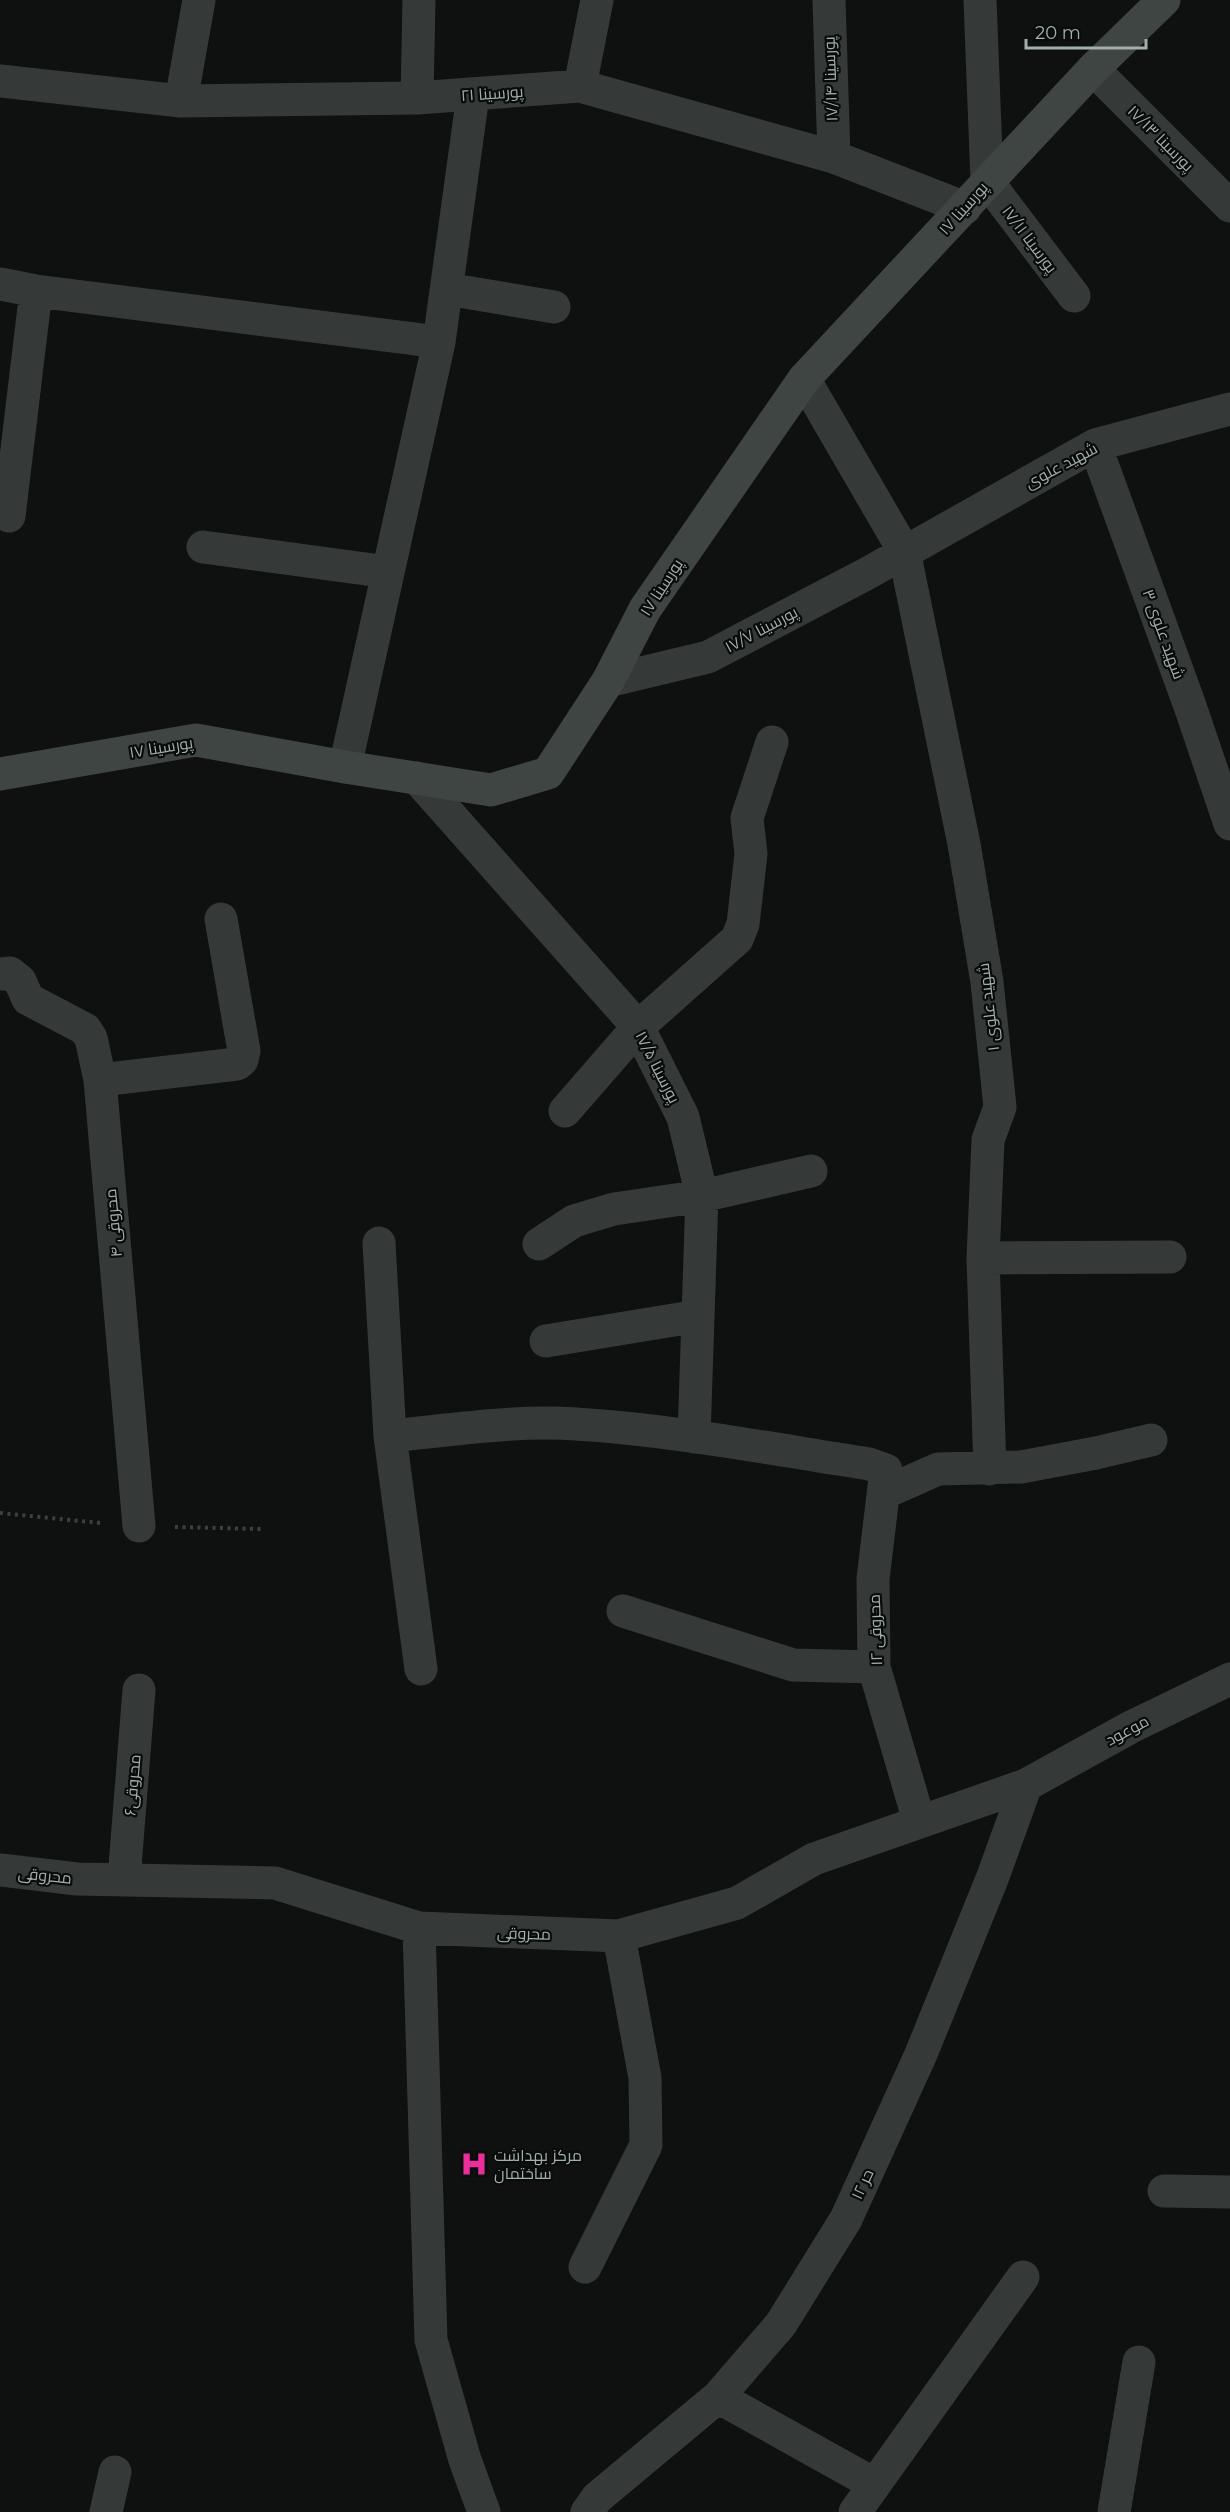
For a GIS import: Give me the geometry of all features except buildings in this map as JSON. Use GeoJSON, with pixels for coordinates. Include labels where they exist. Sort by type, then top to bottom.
{"type":"FeatureCollection","features":[{"type":"Feature","properties":{"kind":"street"},"geometry":{"type":"LineString","coordinates":[[181,101],[200,0]]}},
{"type":"Feature","properties":{"kind":"street"},"geometry":{"type":"LineString","coordinates":[[417,98],[419,0]]}},
{"type":"Feature","properties":{"kind":"street"},"geometry":{"type":"LineString","coordinates":[[580,86],[597,0]]}},
{"type":"Feature","properties":{"kind":"street","name":"پورسینا ۱۷/۱۴"},"geometry":{"type":"LineString","coordinates":[[829,0],[834,157]]}},
{"type":"Feature","properties":{"kind":"street"},"geometry":{"type":"LineString","coordinates":[[980,0],[987,181]]}},
{"type":"Feature","properties":{"kind":"street","name":"پورسینا ۱۷"},"geometry":{"type":"LineString","coordinates":[[0,774],[196,740],[491,790],[548,773],[608,681],[645,609],[804,379],[1154,5]]}},
{"type":"Feature","properties":{"kind":"street","name":"پورسینا ۱۷/۱۳"},"geometry":{"type":"LineString","coordinates":[[1093,69],[1230,206]]}},
{"type":"Feature","properties":{"kind":"street","name":"پورسینا ۲۱"},"geometry":{"type":"LineString","coordinates":[[0,81],[181,101],[417,98],[580,86],[834,157],[965,208]]}},
{"type":"Feature","properties":{"kind":"street"},"geometry":{"type":"LineString","coordinates":[[345,767],[439,342],[473,95]]}},
{"type":"Feature","properties":{"kind":"street","name":"پورسینا ۱۷/۱۱"},"geometry":{"type":"LineString","coordinates":[[987,181],[1074,296]]}},
{"type":"Feature","properties":{"kind":"street"},"geometry":{"type":"LineString","coordinates":[[0,284],[36,291],[439,342]]}},
{"type":"Feature","properties":{"kind":"street"},"geometry":{"type":"LineString","coordinates":[[447,288],[554,307]]}},
{"type":"Feature","properties":{"kind":"street"},"geometry":{"type":"LineString","coordinates":[[9,516],[36,291]]}},
{"type":"Feature","properties":{"kind":"street","name":"شهید علوی ۱"},"geometry":{"type":"LineString","coordinates":[[804,379],[904,551],[964,844],[987,982],[1000,1107],[988,1140],[983,1258],[990,1468]]}},
{"type":"Feature","properties":{"kind":"street","name":"شهید علوی"},"geometry":{"type":"LineString","coordinates":[[904,551],[1095,445],[1230,409]]}},
{"type":"Feature","properties":{"kind":"street","name":"شهید علوی ۳"},"geometry":{"type":"LineString","coordinates":[[1095,445],[1190,706],[1230,824]]}},
{"type":"Feature","properties":{"kind":"street"},"geometry":{"type":"LineString","coordinates":[[203,547],[388,572]]}},
{"type":"Feature","properties":{"kind":"street","name":"پورسینا ۱۷/۷"},"geometry":{"type":"LineString","coordinates":[[608,681],[708,657],[868,573],[904,551]]}},
{"type":"Feature","properties":{"kind":"street"},"geometry":{"type":"LineString","coordinates":[[565,1111],[638,1027],[736,939],[740,932],[743,924],[751,854],[747,818],[772,742]]}},
{"type":"Feature","properties":{"kind":"street","name":"پورسینا ۱۷/۵"},"geometry":{"type":"LineString","coordinates":[[417,778],[638,1027],[683,1117],[702,1196],[694,1437]]}},
{"type":"Feature","properties":{"kind":"street"},"geometry":{"type":"LineString","coordinates":[[100,1080],[237,1064],[242,1060],[244,1051],[221,919]]}},
{"type":"Feature","properties":{"kind":"street","name":"محروقی ۴"},"geometry":{"type":"LineString","coordinates":[[0,974],[10,973],[20,981],[28,999],[85,1029],[91,1038],[100,1080],[139,1526]]}},
{"type":"Feature","properties":{"kind":"street"},"geometry":{"type":"LineString","coordinates":[[539,1244],[574,1221],[614,1209],[702,1196],[810,1171]]}},
{"type":"Feature","properties":{"kind":"street"},"geometry":{"type":"LineString","coordinates":[[379,1243],[390,1436],[421,1669]]}},
{"type":"Feature","properties":{"kind":"street"},"geometry":{"type":"LineString","coordinates":[[983,1258],[1170,1257]]}},
{"type":"Feature","properties":{"kind":"street"},"geometry":{"type":"LineString","coordinates":[[546,1341],[698,1316]]}},
{"type":"Feature","properties":{"kind":"street"},"geometry":{"type":"LineString","coordinates":[[390,1436],[490,1426],[574,1424],[694,1437],[869,1464],[885,1481],[938,1469],[1021,1467],[1151,1440]]}},
{"type":"Feature","properties":{"kind":"street","name":"محروقی ۱۲"},"geometry":{"type":"LineString","coordinates":[[885,1481],[873,1579],[874,1667],[919,1821]]}},
{"type":"Feature","properties":{"kind":"street"},"geometry":{"type":"LineString","coordinates":[[623,1611],[793,1665],[874,1667]]}},
{"type":"Feature","properties":{"kind":"street","name":"موعود"},"geometry":{"type":"LineString","coordinates":[[1026,1785],[1131,1727],[1230,1679]]}},
{"type":"Feature","properties":{"kind":"street","name":"محروقی۶"},"geometry":{"type":"LineString","coordinates":[[124,1879],[139,1690]]}},
{"type":"Feature","properties":{"kind":"street","name":"محروقی"},"geometry":{"type":"LineString","coordinates":[[0,1870],[77,1879],[275,1882],[419,1928],[619,1936],[737,1903],[814,1859],[1026,1785]]}},
{"type":"Feature","properties":{"kind":"street","name":"حر ۱۲"},"geometry":{"type":"LineString","coordinates":[[587,2512],[597,2498],[717,2397],[781,2324],[846,2219],[921,2054],[992,1880],[1026,1785]]}},
{"type":"Feature","properties":{"kind":"street"},"geometry":{"type":"LineString","coordinates":[[419,1928],[431,2340],[465,2460],[484,2512]]}},
{"type":"Feature","properties":{"kind":"street"},"geometry":{"type":"LineString","coordinates":[[585,2267],[646,2145],[645,2078],[619,1936]]}},
{"type":"Feature","properties":{"kind":"street"},"geometry":{"type":"LineString","coordinates":[[1164,2191],[1230,2192]]}},
{"type":"Feature","properties":{"kind":"street"},"geometry":{"type":"LineString","coordinates":[[855,2512],[1023,2277]]}},
{"type":"Feature","properties":{"kind":"street"},"geometry":{"type":"LineString","coordinates":[[1114,2512],[1139,2362]]}},
{"type":"Feature","properties":{"kind":"street"},"geometry":{"type":"LineString","coordinates":[[717,2397],[874,2484]]}},
{"type":"Feature","properties":{"kind":"street"},"geometry":{"type":"LineString","coordinates":[[106,2512],[115,2472]]}},
{"type":"Feature","properties":{"kind":"place","name":"مرکز بهداشت ساختمان"},"geometry":{"type":"Point","coordinates":[474,2164]}}]}
